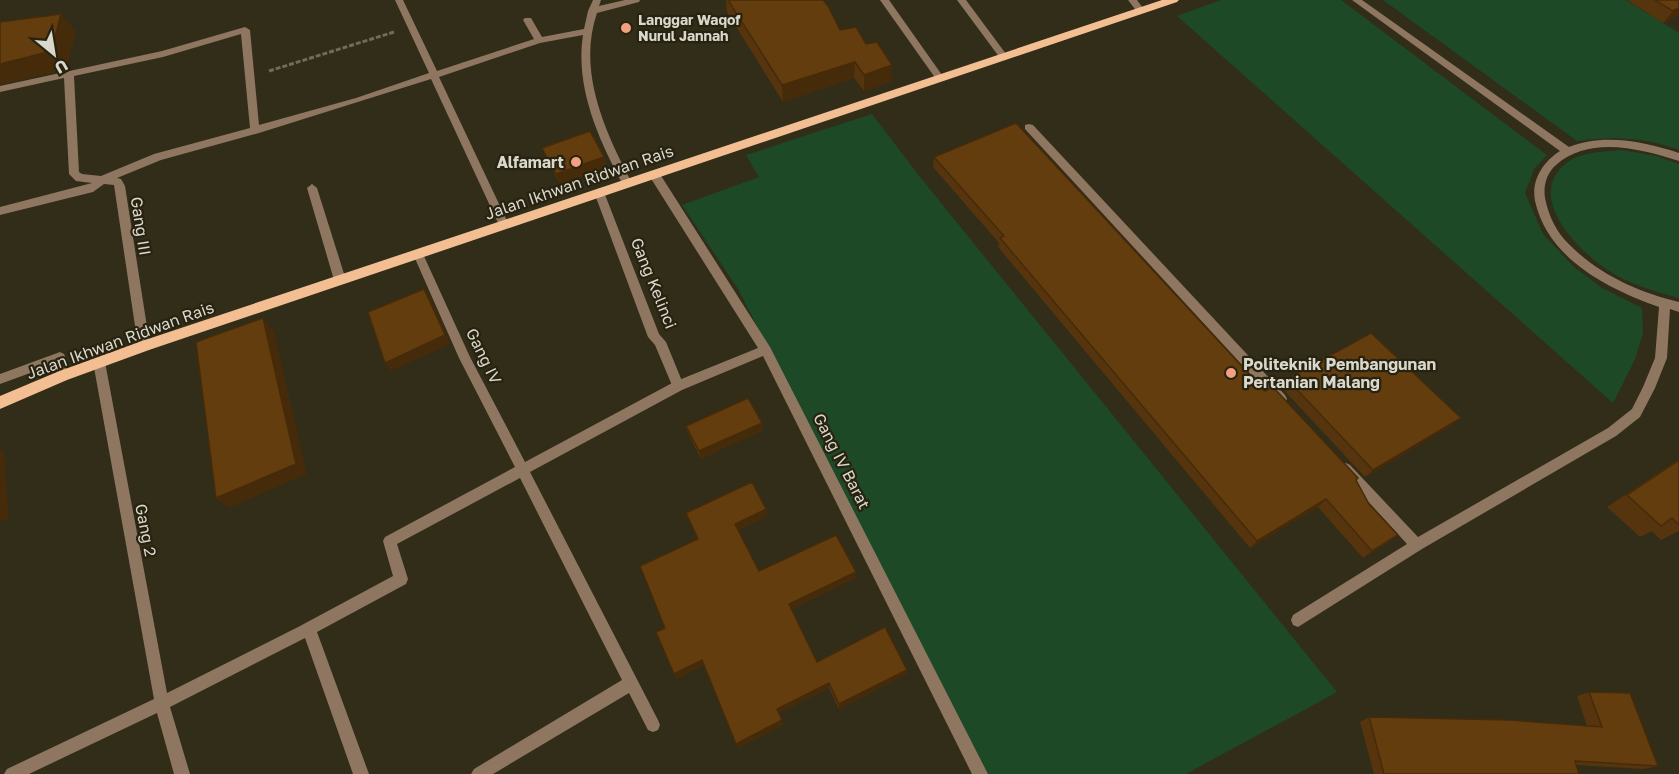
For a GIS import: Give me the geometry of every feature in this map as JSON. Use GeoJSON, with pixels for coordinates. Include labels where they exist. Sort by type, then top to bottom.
{"type":"FeatureCollection","features":[{"type":"Feature","properties":{"kind":"main road","name":"Jalan Ikhwan Ridwan Rais"},"geometry":{"type":"LineString","coordinates":[[0,403],[62,376],[144,346],[1173,0]]}},
{"type":"Feature","properties":{"kind":"street"},"geometry":{"type":"LineString","coordinates":[[399,0],[504,225]]}},
{"type":"Feature","properties":{"kind":"street"},"geometry":{"type":"LineString","coordinates":[[597,0],[586,31],[585,59],[600,126],[627,183]]}},
{"type":"Feature","properties":{"kind":"street"},"geometry":{"type":"LineString","coordinates":[[592,11],[636,0]]}},
{"type":"Feature","properties":{"kind":"street"},"geometry":{"type":"LineString","coordinates":[[884,0],[939,77]]}},
{"type":"Feature","properties":{"kind":"street"},"geometry":{"type":"LineString","coordinates":[[962,0],[1003,56]]}},
{"type":"Feature","properties":{"kind":"street"},"geometry":{"type":"LineString","coordinates":[[1132,0],[1141,11]]}},
{"type":"Feature","properties":{"kind":"street"},"geometry":{"type":"LineString","coordinates":[[1356,0],[1567,151]]}},
{"type":"Feature","properties":{"kind":"street"},"geometry":{"type":"LineString","coordinates":[[528,20],[539,40]]}},
{"type":"Feature","properties":{"kind":"street"},"geometry":{"type":"LineString","coordinates":[[0,89],[163,54],[245,30],[255,131]]}},
{"type":"Feature","properties":{"kind":"street"},"geometry":{"type":"LineString","coordinates":[[0,211],[93,188],[102,180],[158,157],[360,100],[539,40],[586,31]]}},
{"type":"Feature","properties":{"kind":"street","name":"Gang III"},"geometry":{"type":"LineString","coordinates":[[69,74],[74,174],[80,178],[117,182],[120,186],[144,346]]}},
{"type":"Feature","properties":{"kind":"street"},"geometry":{"type":"LineString","coordinates":[[1029,127],[1287,405]]}},
{"type":"Feature","properties":{"kind":"street"},"geometry":{"type":"LineString","coordinates":[[1679,157],[1629,144],[1595,144],[1567,151],[1548,166],[1539,186],[1542,211],[1557,238],[1584,265],[1622,288],[1665,305],[1679,307]]}},
{"type":"Feature","properties":{"kind":"street","name":"Gang IV Barat"},"geometry":{"type":"LineString","coordinates":[[654,174],[766,350],[980,774]]}},
{"type":"Feature","properties":{"kind":"street"},"geometry":{"type":"LineString","coordinates":[[312,188],[340,280]]}},
{"type":"Feature","properties":{"kind":"street","name":"Gang Kelinci"},"geometry":{"type":"LineString","coordinates":[[599,192],[654,337],[660,342],[678,386]]}},
{"type":"Feature","properties":{"kind":"street","name":"Gang IV"},"geometry":{"type":"LineString","coordinates":[[418,254],[465,358],[653,725]]}},
{"type":"Feature","properties":{"kind":"street"},"geometry":{"type":"LineString","coordinates":[[1298,620],[1417,545],[1612,432],[1636,413],[1661,358],[1665,305]]}},
{"type":"Feature","properties":{"kind":"street"},"geometry":{"type":"LineString","coordinates":[[12,774],[162,705],[309,630],[401,579],[390,541],[524,471],[678,386],[766,350]]}},
{"type":"Feature","properties":{"kind":"street"},"geometry":{"type":"LineString","coordinates":[[0,379],[60,357],[62,376]]}},
{"type":"Feature","properties":{"kind":"street","name":"Gang 2"},"geometry":{"type":"LineString","coordinates":[[99,362],[162,705]]}},
{"type":"Feature","properties":{"kind":"street"},"geometry":{"type":"LineString","coordinates":[[1336,458],[1417,545]]}},
{"type":"Feature","properties":{"kind":"street"},"geometry":{"type":"LineString","coordinates":[[309,630],[361,774]]}},
{"type":"Feature","properties":{"kind":"street"},"geometry":{"type":"LineString","coordinates":[[480,774],[631,683]]}},
{"type":"Feature","properties":{"kind":"street"},"geometry":{"type":"LineString","coordinates":[[162,705],[182,774]]}},
{"type":"Feature","properties":{"kind":"path"},"geometry":{"type":"LineString","coordinates":[[250,77],[412,27]]}},
{"type":"Feature","properties":{"kind":"green space"},"geometry":{"type":"Polygon","coordinates":[[[1221,0],[1341,0],[1547,155],[1534,169],[1525,193],[1543,234],[1574,267],[1602,288],[1642,308],[1643,333],[1635,359],[1613,403],[1177,16],[1221,0]]]}},
{"type":"Feature","properties":{"kind":"green space"},"geometry":{"type":"Polygon","coordinates":[[[1383,0],[1626,0],[1679,33],[1679,150],[1641,140],[1603,138],[1577,141],[1383,0]]]}},
{"type":"Feature","properties":{"kind":"green space"},"geometry":{"type":"Polygon","coordinates":[[[872,114],[920,177],[1337,692],[1186,774],[988,774],[738,289],[682,205],[759,177],[746,155],[872,114]]]}},
{"type":"Feature","properties":{"kind":"green space"},"geometry":{"type":"Polygon","coordinates":[[[1622,150],[1656,156],[1679,164],[1679,298],[1632,283],[1606,269],[1569,235],[1553,205],[1551,190],[1556,175],[1568,162],[1587,154],[1622,150]]]}},
{"type":"Feature","properties":{"kind":"building"},"geometry":{"type":"Polygon","coordinates":[[[728,0],[823,0],[840,30],[856,27],[866,44],[877,42],[892,65],[864,75],[855,62],[782,85],[728,0]]]}},
{"type":"Feature","properties":{"kind":"building"},"geometry":{"type":"Polygon","coordinates":[[[1655,0],[1679,0],[1679,8],[1673,11],[1655,0]]]}},
{"type":"Feature","properties":{"kind":"building"},"geometry":{"type":"Polygon","coordinates":[[[61,14],[52,49],[0,64],[0,22],[61,14]]]}},
{"type":"Feature","properties":{"kind":"building"},"geometry":{"type":"Polygon","coordinates":[[[1016,123],[1265,391],[1273,387],[1358,478],[1356,480],[1369,504],[1398,535],[1372,551],[1326,499],[1257,541],[1000,238],[1004,236],[934,157],[1016,123]]]}},
{"type":"Feature","properties":{"kind":"building","name":"Alfamart"},"geometry":{"type":"Polygon","coordinates":[[[590,131],[604,157],[556,174],[542,148],[590,131]]]}},
{"type":"Feature","properties":{"kind":"building"},"geometry":{"type":"Polygon","coordinates":[[[424,289],[445,335],[385,363],[368,312],[424,289]]]}},
{"type":"Feature","properties":{"kind":"building"},"geometry":{"type":"Polygon","coordinates":[[[263,318],[296,464],[216,498],[196,342],[263,318]]]}},
{"type":"Feature","properties":{"kind":"building"},"geometry":{"type":"Polygon","coordinates":[[[1371,333],[1461,418],[1373,470],[1287,379],[1371,333]]]}},
{"type":"Feature","properties":{"kind":"building"},"geometry":{"type":"Polygon","coordinates":[[[748,398],[762,423],[699,451],[686,426],[748,398]]]}},
{"type":"Feature","properties":{"kind":"building"},"geometry":{"type":"Polygon","coordinates":[[[1679,460],[1679,525],[1672,518],[1661,526],[1627,495],[1679,460]]]}},
{"type":"Feature","properties":{"kind":"building"},"geometry":{"type":"Polygon","coordinates":[[[752,482],[766,509],[735,524],[759,571],[836,535],[856,572],[789,604],[817,662],[885,627],[907,670],[839,704],[829,683],[777,709],[782,720],[736,744],[702,660],[674,674],[656,632],[665,628],[640,566],[698,539],[686,513],[752,482]]]}},
{"type":"Feature","properties":{"kind":"building"},"geometry":{"type":"Polygon","coordinates":[[[1589,692],[1630,693],[1658,766],[1575,761],[1579,774],[1384,774],[1369,717],[1509,720],[1602,727],[1589,692]]]}},
{"type":"Feature","properties":{"kind":"place","name":"Langgar Waqof Nurul Jannah"},"geometry":{"type":"Point","coordinates":[626,28]}},
{"type":"Feature","properties":{"kind":"place","name":"Alfamart"},"geometry":{"type":"Point","coordinates":[576,162]}},
{"type":"Feature","properties":{"kind":"place","name":"Politeknik Pembangunan Pertanian Malang"},"geometry":{"type":"Point","coordinates":[1231,373]}}]}
